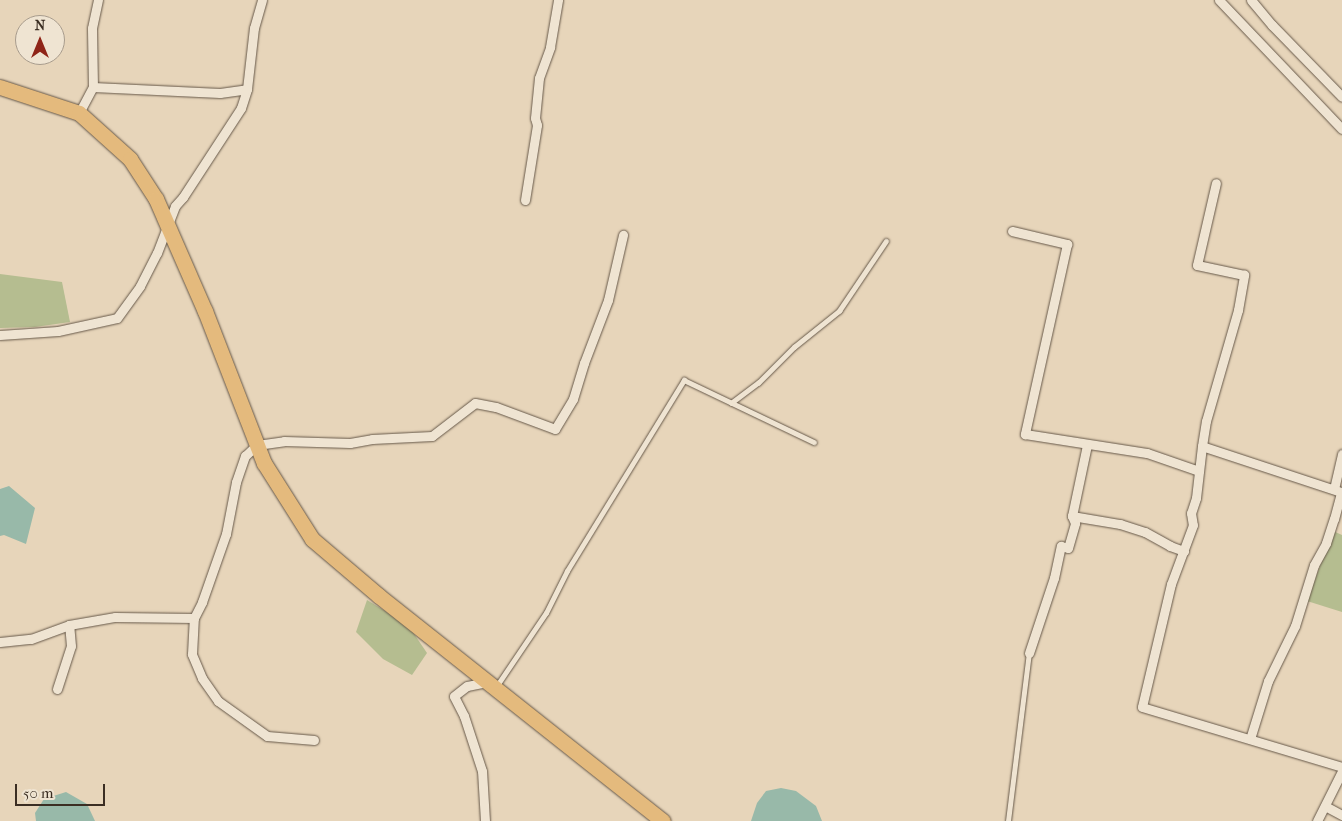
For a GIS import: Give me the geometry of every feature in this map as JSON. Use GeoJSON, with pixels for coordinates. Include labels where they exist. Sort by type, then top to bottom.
{"type":"FeatureCollection","features":[{"type":"Feature","properties":{"kind":"main road"},"geometry":{"type":"LineString","coordinates":[[0,87],[79,113],[130,159],[156,199],[205,311],[264,463],[312,539],[379,596],[663,821]]}},
{"type":"Feature","properties":{"kind":"street"},"geometry":{"type":"LineString","coordinates":[[79,113],[93,87],[92,28],[98,0]]}},
{"type":"Feature","properties":{"kind":"street"},"geometry":{"type":"LineString","coordinates":[[0,335],[58,331],[117,318],[140,286],[157,253],[175,206],[183,197],[223,134],[237,117],[247,89],[254,28],[262,0]]}},
{"type":"Feature","properties":{"kind":"street"},"geometry":{"type":"LineString","coordinates":[[525,200],[537,125],[535,118],[539,78],[550,48],[558,0]]}},
{"type":"Feature","properties":{"kind":"street"},"geometry":{"type":"LineString","coordinates":[[1218,0],[1342,130]]}},
{"type":"Feature","properties":{"kind":"street"},"geometry":{"type":"LineString","coordinates":[[1251,0],[1272,25],[1342,97]]}},
{"type":"Feature","properties":{"kind":"street"},"geometry":{"type":"LineString","coordinates":[[93,87],[220,93],[247,89]]}},
{"type":"Feature","properties":{"kind":"street"},"geometry":{"type":"LineString","coordinates":[[1216,183],[1197,265],[1244,275],[1238,310],[1213,397],[1202,446],[1191,513],[1193,524],[1171,584],[1142,707],[1342,767]]}},
{"type":"Feature","properties":{"kind":"street"},"geometry":{"type":"LineString","coordinates":[[1012,231],[1067,244],[1025,434],[1147,453],[1199,471]]}},
{"type":"Feature","properties":{"kind":"street"},"geometry":{"type":"LineString","coordinates":[[314,740],[267,736],[218,700],[202,678],[192,654],[194,618],[202,602],[226,534],[236,482],[245,456],[257,445],[284,441],[350,443],[372,439],[432,436],[475,403],[496,407],[555,429],[573,399],[584,363],[608,300],[623,235]]}},
{"type":"Feature","properties":{"kind":"street"},"geometry":{"type":"LineString","coordinates":[[1029,653],[1054,578],[1061,546],[1068,548],[1075,523],[1072,516],[1087,445]]}},
{"type":"Feature","properties":{"kind":"street"},"geometry":{"type":"LineString","coordinates":[[1202,446],[1341,492],[1338,520],[1314,565],[1295,626],[1268,681],[1250,739]]}},
{"type":"Feature","properties":{"kind":"street"},"geometry":{"type":"LineString","coordinates":[[1334,489],[1342,454]]}},
{"type":"Feature","properties":{"kind":"street"},"geometry":{"type":"LineString","coordinates":[[1072,516],[1120,524],[1145,532],[1170,546],[1184,551]]}},
{"type":"Feature","properties":{"kind":"street"},"geometry":{"type":"LineString","coordinates":[[0,642],[31,639],[69,625],[115,617],[194,618]]}},
{"type":"Feature","properties":{"kind":"street"},"geometry":{"type":"LineString","coordinates":[[57,689],[71,646],[69,625]]}},
{"type":"Feature","properties":{"kind":"street"},"geometry":{"type":"LineString","coordinates":[[484,821],[482,771],[464,716],[454,696],[467,686],[491,685]]}},
{"type":"Feature","properties":{"kind":"street"},"geometry":{"type":"LineString","coordinates":[[1317,821],[1342,771]]}},
{"type":"Feature","properties":{"kind":"street"},"geometry":{"type":"LineString","coordinates":[[1325,806],[1342,815]]}},
{"type":"Feature","properties":{"kind":"lane"},"geometry":{"type":"LineString","coordinates":[[731,403],[758,383],[794,347],[838,311],[886,241]]}},
{"type":"Feature","properties":{"kind":"lane"},"geometry":{"type":"LineString","coordinates":[[491,685],[546,613],[568,571],[684,380],[814,442]]}},
{"type":"Feature","properties":{"kind":"lane"},"geometry":{"type":"LineString","coordinates":[[1008,821],[1029,653]]}},
{"type":"Feature","properties":{"kind":"shaded area"},"geometry":{"type":"Polygon","coordinates":[[[0,274],[62,282],[70,322],[35,327],[0,328],[0,274]]]}},
{"type":"Feature","properties":{"kind":"shaded area"},"geometry":{"type":"Polygon","coordinates":[[[9,486],[35,508],[26,544],[4,535],[0,536],[0,489],[9,486]]]}},
{"type":"Feature","properties":{"kind":"shaded area"},"geometry":{"type":"Polygon","coordinates":[[[1333,531],[1342,535],[1342,612],[1307,601],[1333,531]]]}},
{"type":"Feature","properties":{"kind":"shaded area"},"geometry":{"type":"Polygon","coordinates":[[[367,600],[408,625],[427,653],[412,675],[383,659],[356,632],[367,600]]]}},
{"type":"Feature","properties":{"kind":"shaded area"},"geometry":{"type":"Polygon","coordinates":[[[781,788],[796,791],[816,806],[822,821],[751,821],[757,803],[766,791],[781,788]]]}},
{"type":"Feature","properties":{"kind":"shaded area"},"geometry":{"type":"Polygon","coordinates":[[[66,792],[87,804],[95,821],[36,821],[35,813],[44,799],[66,792]]]}}]}
